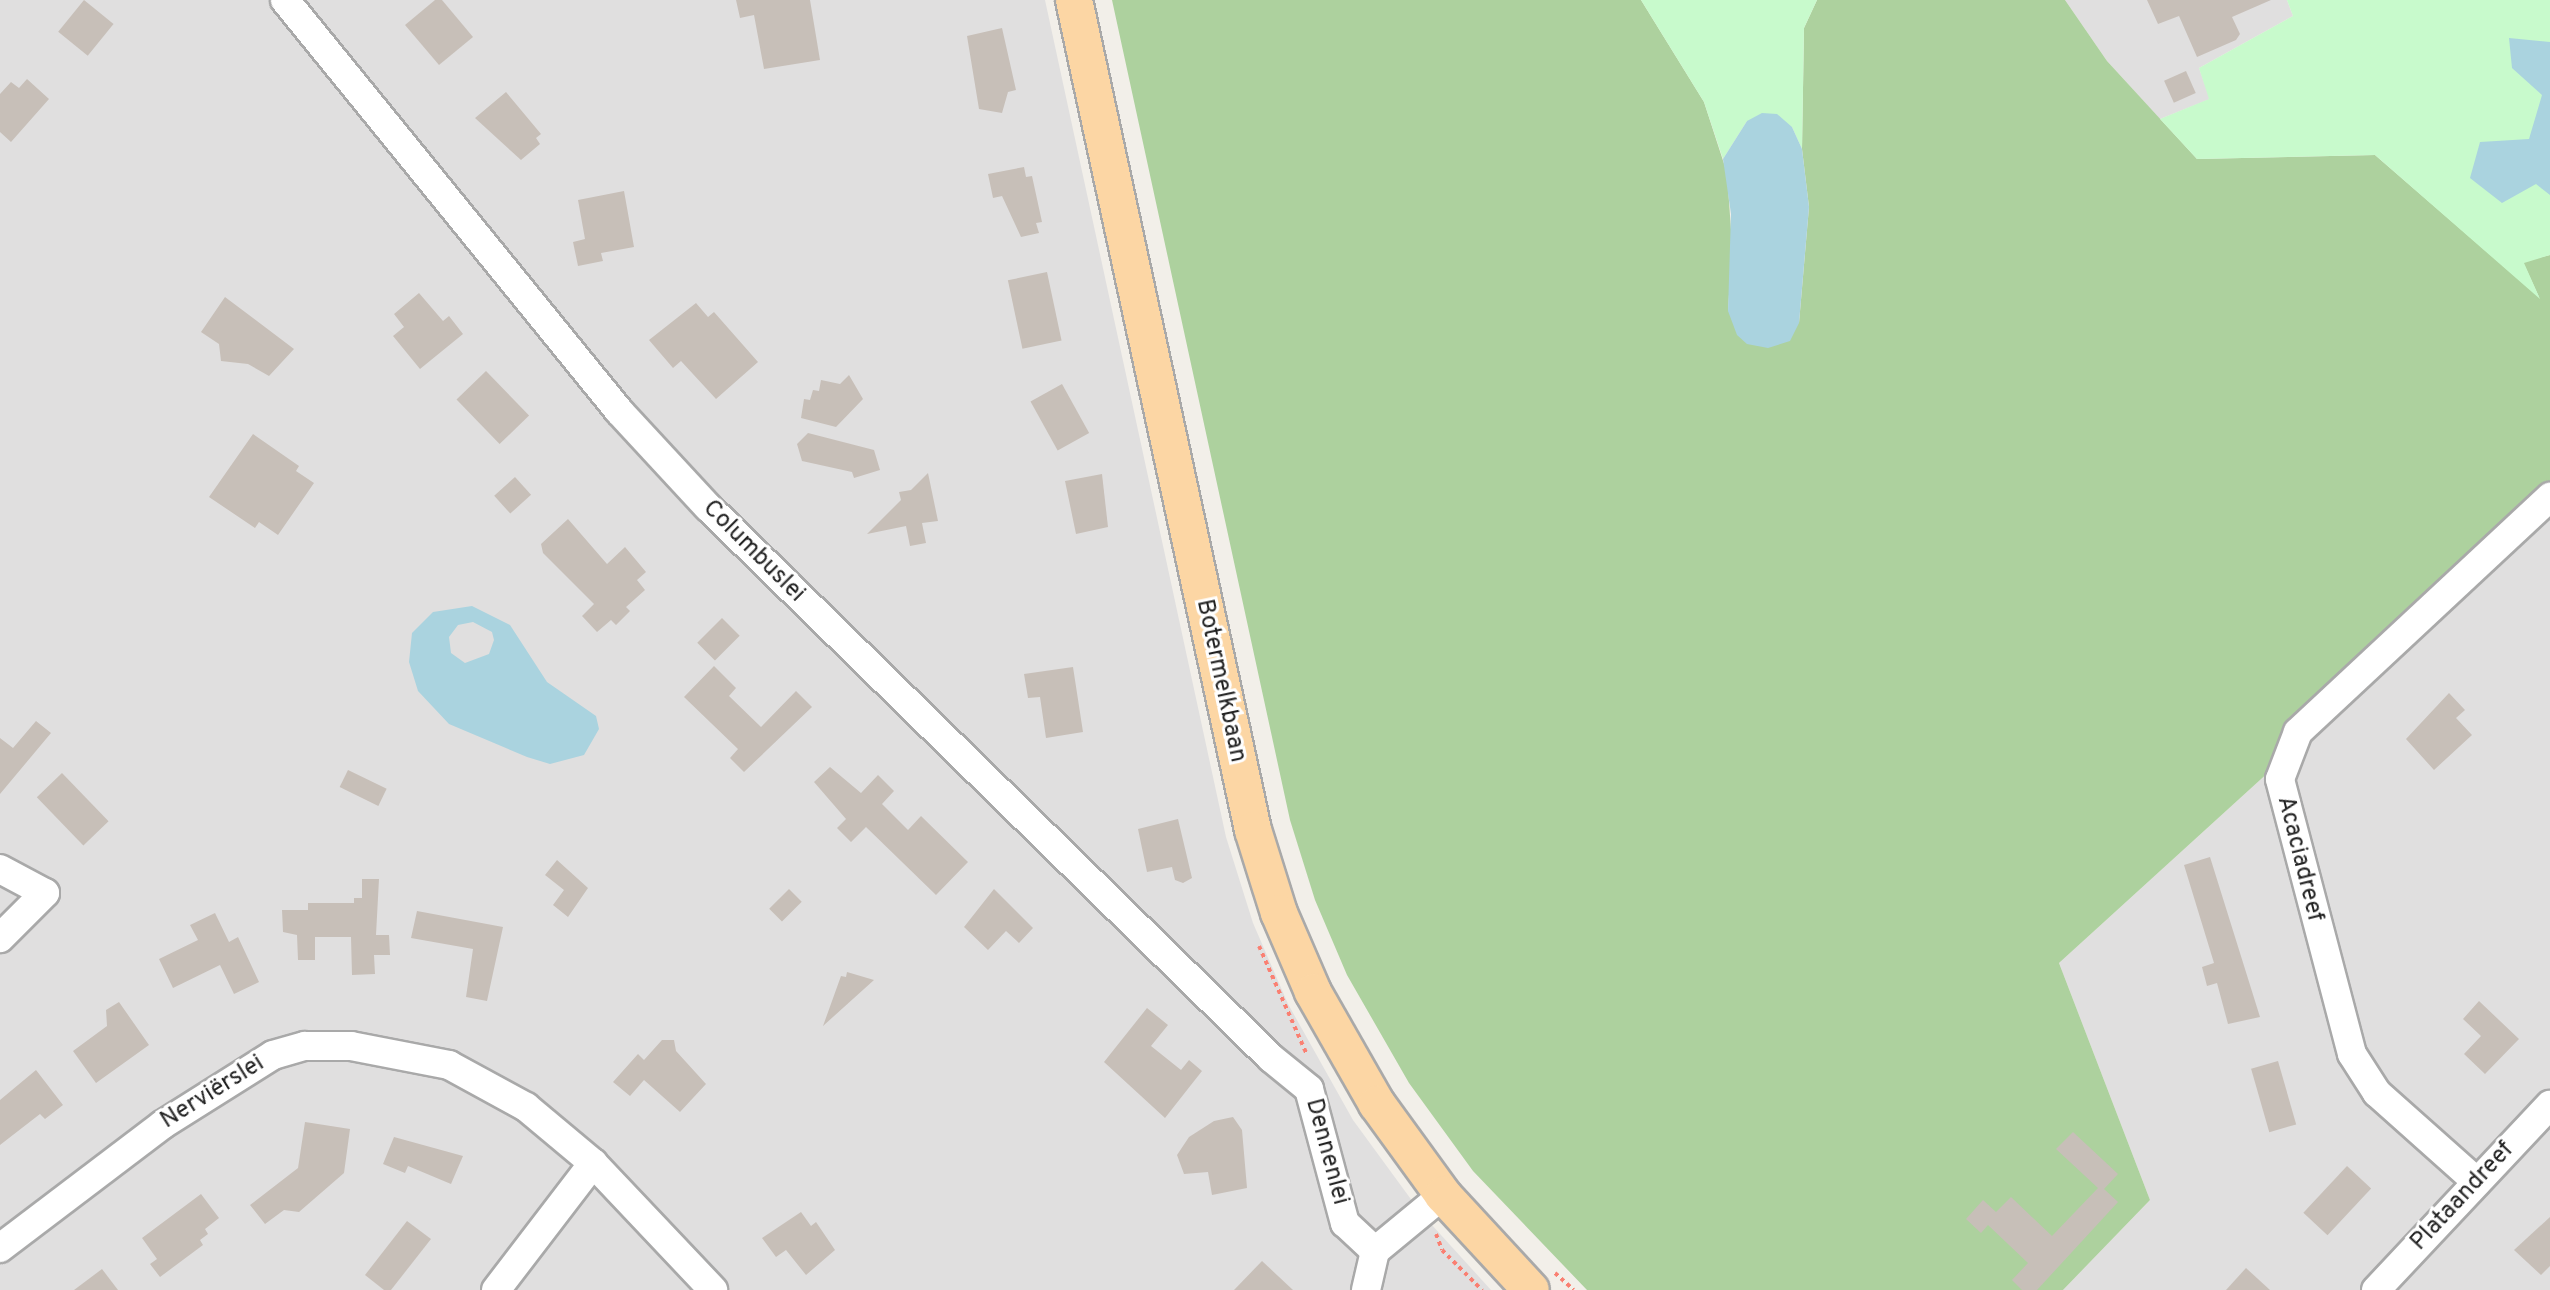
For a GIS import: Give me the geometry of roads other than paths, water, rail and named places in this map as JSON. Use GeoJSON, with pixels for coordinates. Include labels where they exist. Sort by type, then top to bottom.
{"type":"FeatureCollection","features":[{"type":"Feature","properties":{"kind":"main road","name":"Botermelkbaan"},"geometry":{"type":"LineString","coordinates":[[1074,0],[1253,830],[1279,913],[1313,992],[1377,1104],[1443,1195],[1539,1278]]}},
{"type":"Feature","properties":{"kind":"street","name":"Columbuslei"},"geometry":{"type":"LineString","coordinates":[[285,0],[619,411],[708,507],[1271,1058]]}},
{"type":"Feature","properties":{"kind":"street","name":"Acaciadreef"},"geometry":{"type":"LineString","coordinates":[[2477,1182],[2377,1093],[2352,1054],[2280,779],[2298,732],[2550,497]]}},
{"type":"Feature","properties":{"kind":"street"},"geometry":{"type":"LineString","coordinates":[[0,869],[45,893],[0,938]]}},
{"type":"Feature","properties":{"kind":"street","name":"Nerviërslei"},"geometry":{"type":"LineString","coordinates":[[0,1248],[162,1125],[273,1055],[305,1046],[400,1052],[449,1065],[526,1107],[593,1163],[713,1290]]}},
{"type":"Feature","properties":{"kind":"street","name":"Dennenlei"},"geometry":{"type":"LineString","coordinates":[[1271,1058],[1309,1089],[1345,1223],[1375,1251]]}},
{"type":"Feature","properties":{"kind":"street","name":"Plataandreef"},"geometry":{"type":"LineString","coordinates":[[2376,1290],[2550,1105]]}},
{"type":"Feature","properties":{"kind":"street"},"geometry":{"type":"LineString","coordinates":[[496,1290],[593,1163]]}},
{"type":"Feature","properties":{"kind":"street"},"geometry":{"type":"LineString","coordinates":[[1366,1290],[1375,1251],[1443,1195]]}},
{"type":"Feature","properties":{"kind":"water"},"geometry":{"type":"Polygon","coordinates":[[[2509,38],[2550,42],[2550,195],[2536,184],[2502,203],[2470,178],[2480,142],[2529,139],[2542,95],[2512,68],[2509,38]]]}},
{"type":"Feature","properties":{"kind":"water"},"geometry":{"type":"Polygon","coordinates":[[[1762,113],[1777,114],[1792,127],[1802,149],[1809,207],[1799,323],[1790,341],[1768,348],[1747,344],[1737,335],[1728,311],[1731,214],[1723,159],[1747,121],[1762,113]]]}},
{"type":"Feature","properties":{"kind":"water"},"geometry":{"type":"Polygon","coordinates":[[[472,606],[510,625],[547,682],[596,716],[599,729],[584,755],[550,764],[449,724],[418,691],[409,662],[412,633],[433,612],[472,606]],[[473,622],[458,625],[449,637],[451,653],[465,663],[489,654],[494,640],[492,632],[473,622]]]}}]}
